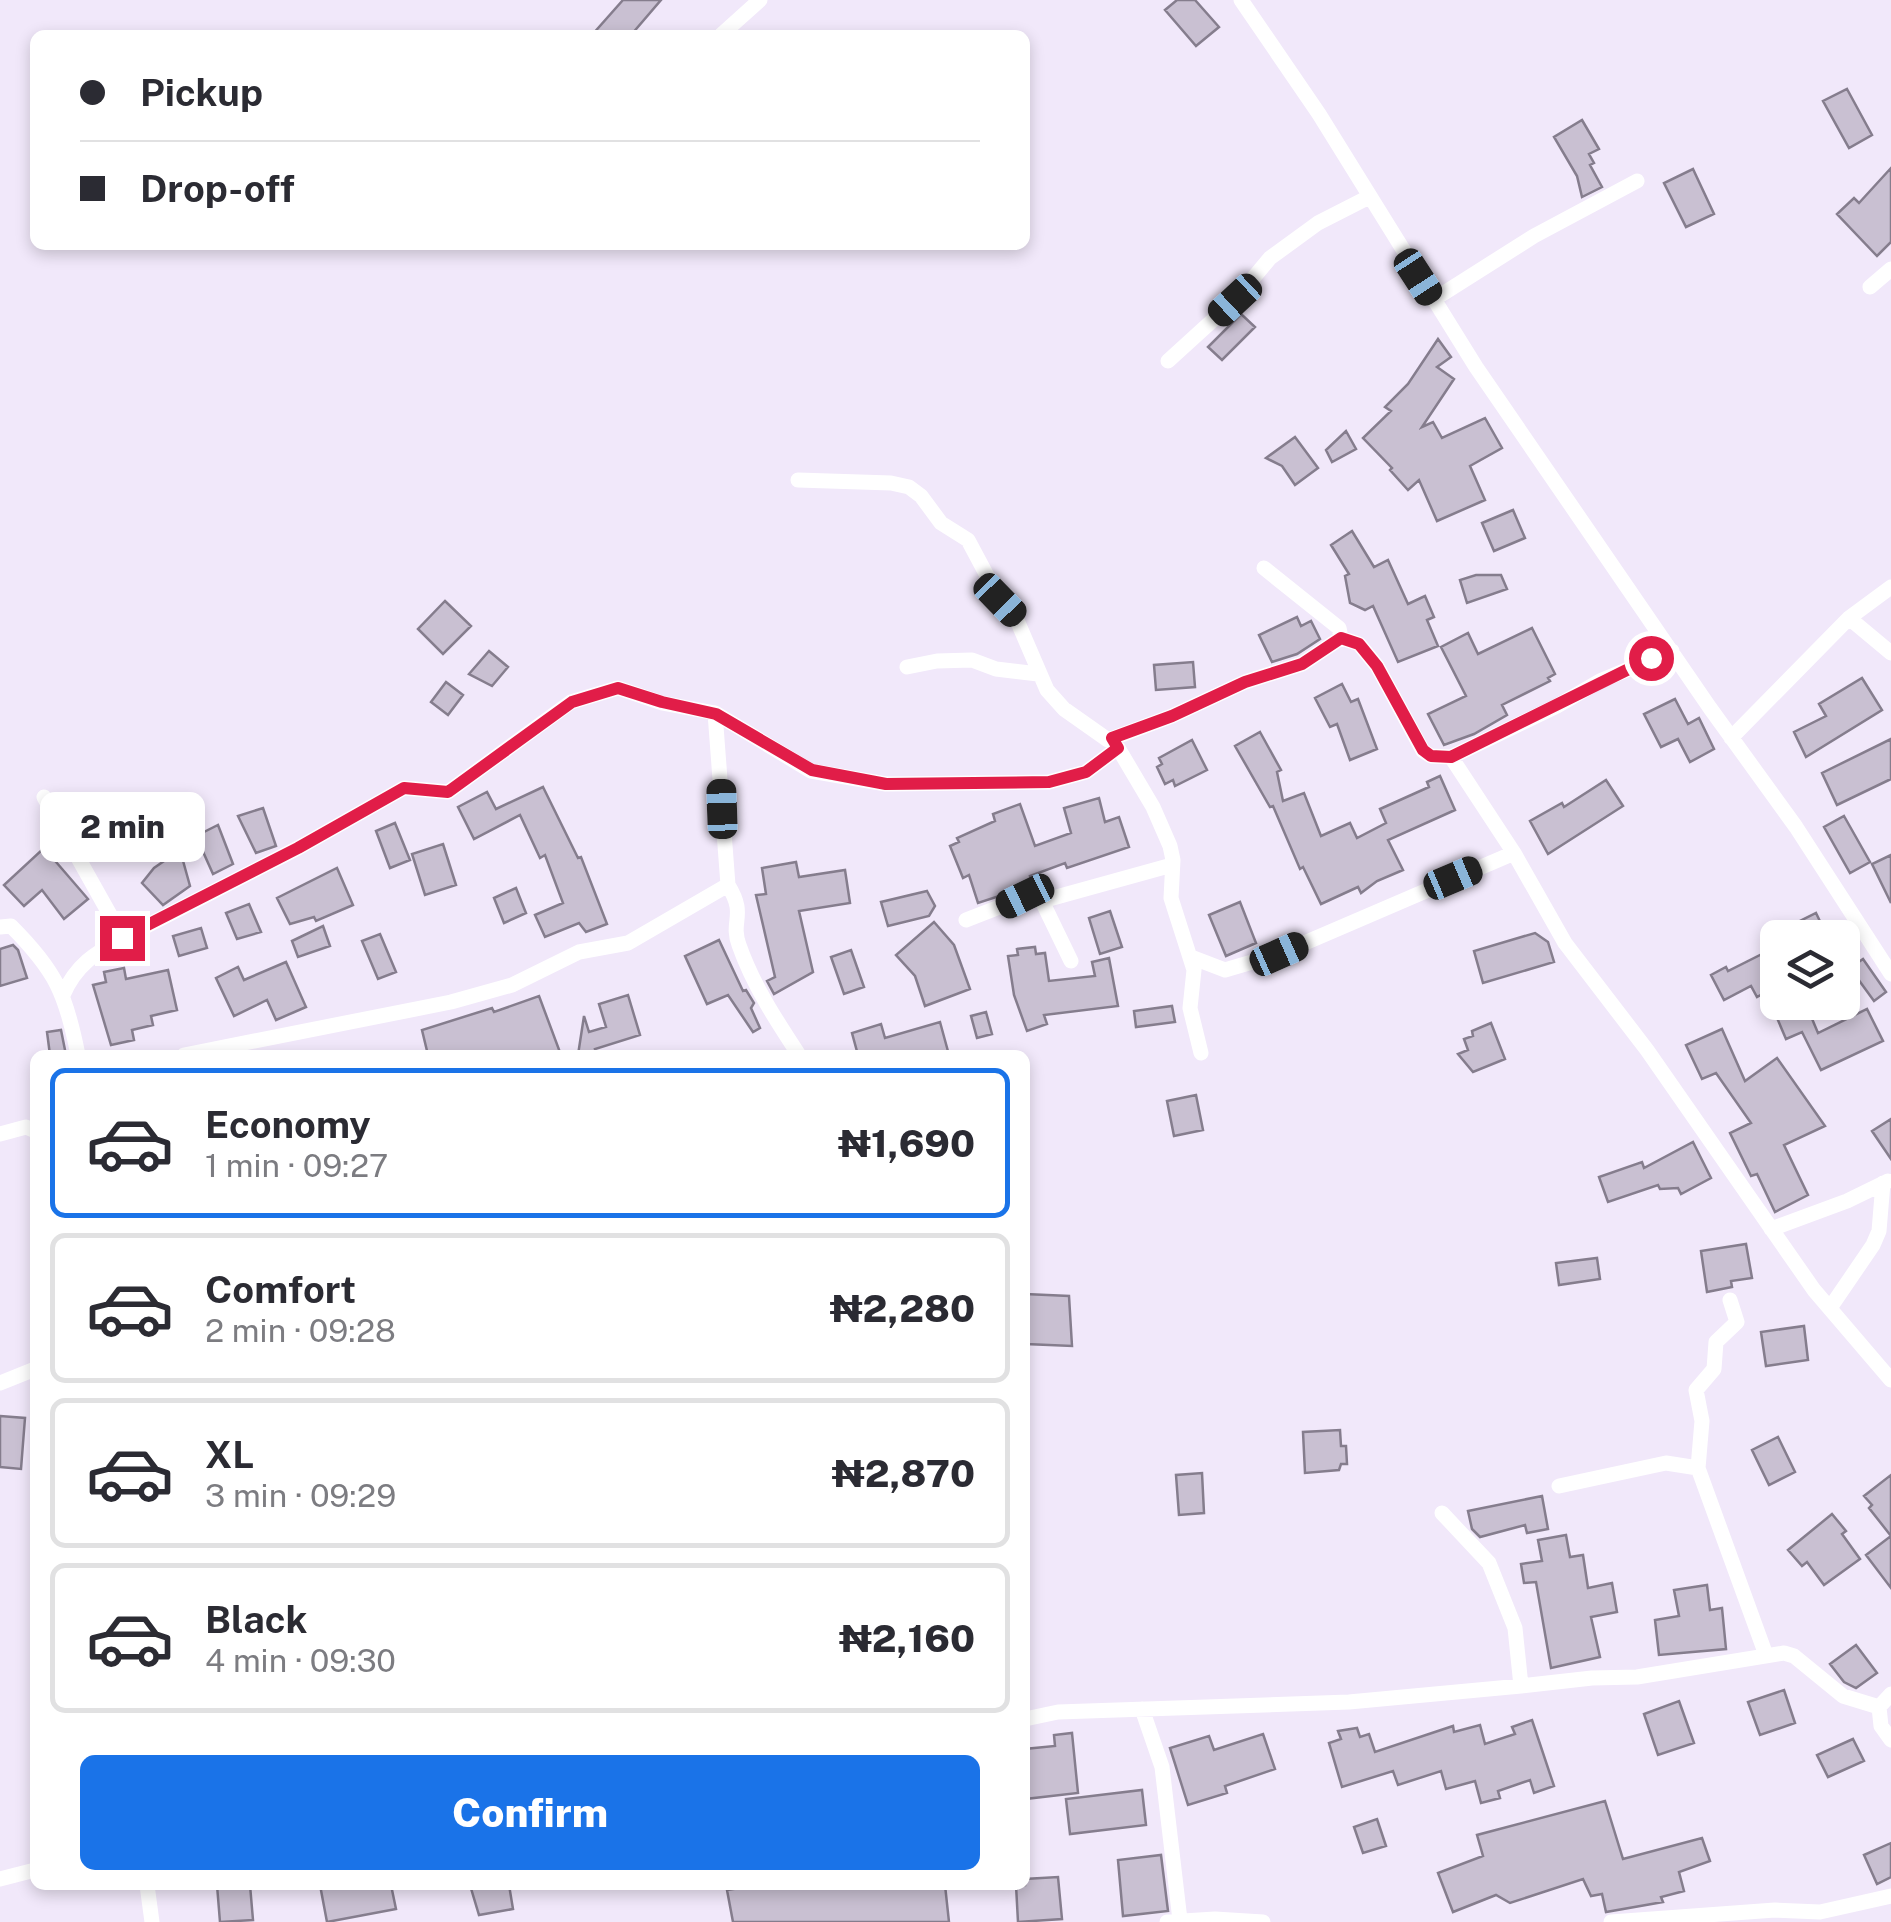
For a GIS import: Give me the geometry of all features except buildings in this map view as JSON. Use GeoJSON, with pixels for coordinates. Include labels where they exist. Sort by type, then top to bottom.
{"type":"FeatureCollection","features":[{"type":"Feature","properties":{"kind":"street"},"geometry":{"type":"LineString","coordinates":[[727,30],[760,0]]}},
{"type":"Feature","properties":{"kind":"street"},"geometry":{"type":"LineString","coordinates":[[1241,0],[1319,114],[1433,300],[1731,738],[1796,827],[1891,974]]}},
{"type":"Feature","properties":{"kind":"street"},"geometry":{"type":"LineString","coordinates":[[1433,300],[1534,236],[1638,181]]}},
{"type":"Feature","properties":{"kind":"street"},"geometry":{"type":"LineString","coordinates":[[1168,361],[1235,300],[1270,258],[1318,223],[1369,197]]}},
{"type":"Feature","properties":{"kind":"street"},"geometry":{"type":"LineString","coordinates":[[1870,287],[1891,269]]}},
{"type":"Feature","properties":{"kind":"street"},"geometry":{"type":"LineString","coordinates":[[798,480],[891,483],[909,486],[922,496],[941,523],[968,540],[1000,600],[1016,618],[1047,690],[1064,709],[1115,743],[1153,807],[1170,846],[1172,898],[1194,970],[1190,1008],[1201,1053]]}},
{"type":"Feature","properties":{"kind":"street"},"geometry":{"type":"LineString","coordinates":[[1264,568],[1339,628],[1341,638]]}},
{"type":"Feature","properties":{"kind":"street"},"geometry":{"type":"LineString","coordinates":[[1731,738],[1849,618],[1891,587]]}},
{"type":"Feature","properties":{"kind":"street"},"geometry":{"type":"LineString","coordinates":[[1849,618],[1891,653]]}},
{"type":"Feature","properties":{"kind":"street"},"geometry":{"type":"LineString","coordinates":[[1341,638],[1359,644],[1377,666],[1423,750],[1431,756],[1451,757],[1600,681],[1672,651]]}},
{"type":"Feature","properties":{"kind":"street"},"geometry":{"type":"LineString","coordinates":[[64,995],[70,979],[87,957],[298,848],[404,788],[448,792],[572,702],[618,688],[716,714],[812,770],[886,784],[1049,782],[1086,772],[1115,743],[1245,682],[1302,664],[1341,638]]}},
{"type":"Feature","properties":{"kind":"street"},"geometry":{"type":"LineString","coordinates":[[908,666],[937,660],[972,660],[996,669],[1038,674]]}},
{"type":"Feature","properties":{"kind":"street"},"geometry":{"type":"LineString","coordinates":[[716,714],[728,885],[740,904],[737,940],[764,1002],[797,1050]]}},
{"type":"Feature","properties":{"kind":"street"},"geometry":{"type":"LineString","coordinates":[[1451,757],[1514,853],[1565,943],[1646,1050],[1771,1229],[1891,1380]]}},
{"type":"Feature","properties":{"kind":"street"},"geometry":{"type":"LineString","coordinates":[[44,797],[122,938]]}},
{"type":"Feature","properties":{"kind":"street"},"geometry":{"type":"LineString","coordinates":[[1190,958],[1225,970],[1279,954],[1514,853]]}},
{"type":"Feature","properties":{"kind":"street"},"geometry":{"type":"LineString","coordinates":[[966,920],[1025,896],[1042,901],[1172,866]]}},
{"type":"Feature","properties":{"kind":"street"},"geometry":{"type":"LineString","coordinates":[[209,1050],[451,1002],[512,985],[579,952],[628,943],[728,885]]}},
{"type":"Feature","properties":{"kind":"street"},"geometry":{"type":"LineString","coordinates":[[1042,901],[1071,961]]}},
{"type":"Feature","properties":{"kind":"street"},"geometry":{"type":"LineString","coordinates":[[0,928],[11,926],[38,953],[68,1002],[77,1050]]}},
{"type":"Feature","properties":{"kind":"street"},"geometry":{"type":"LineString","coordinates":[[0,1134],[30,1129]]}},
{"type":"Feature","properties":{"kind":"street"},"geometry":{"type":"LineString","coordinates":[[1771,1229],[1887,1181]]}},
{"type":"Feature","properties":{"kind":"street"},"geometry":{"type":"LineString","coordinates":[[1830,1308],[1873,1245],[1887,1181]]}},
{"type":"Feature","properties":{"kind":"street"},"geometry":{"type":"LineString","coordinates":[[1730,1300],[1737,1322],[1716,1342],[1714,1368],[1696,1390],[1702,1421],[1698,1468],[1766,1656]]}},
{"type":"Feature","properties":{"kind":"street"},"geometry":{"type":"LineString","coordinates":[[0,1382],[30,1371]]}},
{"type":"Feature","properties":{"kind":"street"},"geometry":{"type":"LineString","coordinates":[[1559,1486],[1666,1462],[1698,1468]]}},
{"type":"Feature","properties":{"kind":"street"},"geometry":{"type":"LineString","coordinates":[[1442,1513],[1489,1563],[1516,1628],[1521,1686]]}},
{"type":"Feature","properties":{"kind":"street"},"geometry":{"type":"LineString","coordinates":[[1030,1718],[1058,1712],[1349,1702],[1638,1677],[1790,1654],[1843,1696],[1879,1707]]}},
{"type":"Feature","properties":{"kind":"street"},"geometry":{"type":"LineString","coordinates":[[1891,1694],[1879,1707],[1880,1726],[1891,1740]]}},
{"type":"Feature","properties":{"kind":"street"},"geometry":{"type":"LineString","coordinates":[[1142,1709],[1162,1767],[1173,1921],[1263,1922]]}},
{"type":"Feature","properties":{"kind":"street"},"geometry":{"type":"LineString","coordinates":[[0,1878],[30,1871]]}},
{"type":"Feature","properties":{"kind":"street"},"geometry":{"type":"LineString","coordinates":[[148,1890],[152,1922]]}},
{"type":"Feature","properties":{"kind":"street"},"geometry":{"type":"LineString","coordinates":[[1611,1922],[1813,1917],[1891,1896]]}},
{"type":"Feature","properties":{"kind":"route"},"geometry":{"type":"LineString","coordinates":[[122,938],[298,848],[404,788],[448,792],[572,702],[618,688],[716,714],[812,770],[886,784],[1049,782],[1086,772],[1118,748],[1112,738],[1172,716],[1245,682],[1302,664],[1341,638],[1359,644],[1377,666],[1423,750],[1431,756],[1451,757],[1651,658]]}}]}
